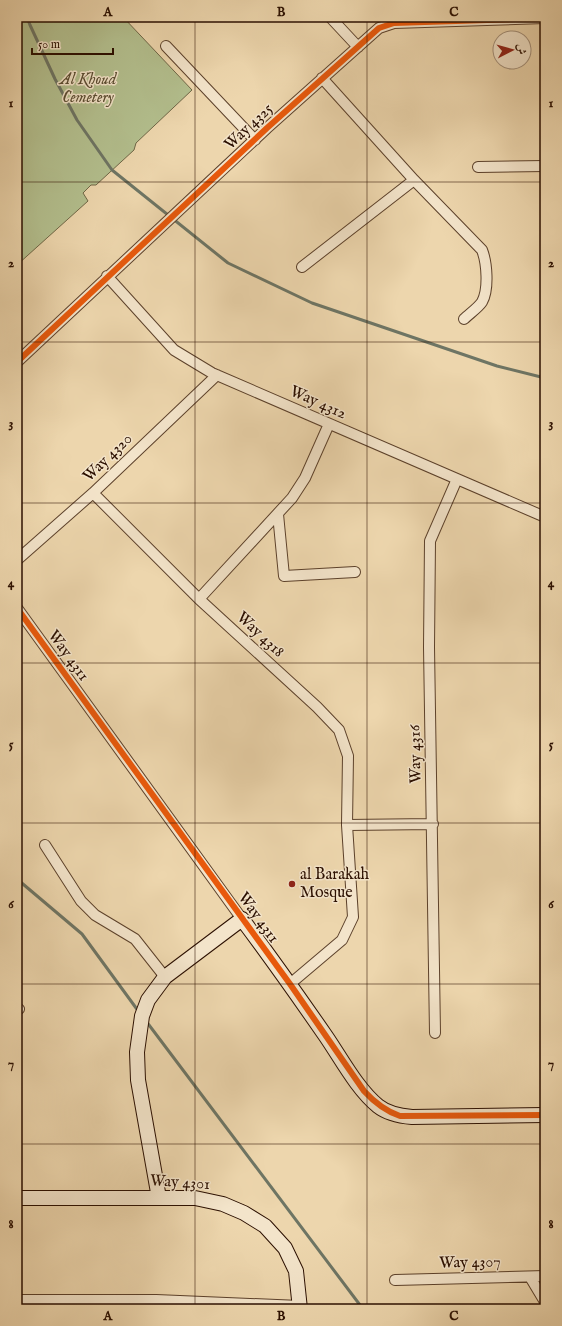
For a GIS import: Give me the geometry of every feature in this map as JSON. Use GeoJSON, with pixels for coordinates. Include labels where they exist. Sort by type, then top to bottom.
{"type":"FeatureCollection","features":[{"type":"Feature","properties":{"kind":"street"},"geometry":{"type":"LineString","coordinates":[[330,17],[358,46]]}},
{"type":"Feature","properties":{"kind":"street","name":"Way 4325"},"geometry":{"type":"LineString","coordinates":[[17,362],[107,276],[254,140],[379,28],[394,23],[438,20],[545,18]]}},
{"type":"Feature","properties":{"kind":"street"},"geometry":{"type":"LineString","coordinates":[[166,46],[254,140]]}},
{"type":"Feature","properties":{"kind":"street"},"geometry":{"type":"LineString","coordinates":[[322,78],[414,180],[482,250],[485,258],[486,290],[481,304],[464,319]]}},
{"type":"Feature","properties":{"kind":"street"},"geometry":{"type":"LineString","coordinates":[[478,167],[545,166]]}},
{"type":"Feature","properties":{"kind":"street"},"geometry":{"type":"LineString","coordinates":[[302,268],[414,180]]}},
{"type":"Feature","properties":{"kind":"street","name":"Way 4312"},"geometry":{"type":"LineString","coordinates":[[107,276],[174,350],[216,375],[545,517]]}},
{"type":"Feature","properties":{"kind":"street","name":"Way 4320"},"geometry":{"type":"LineString","coordinates":[[17,560],[94,493],[216,375]]}},
{"type":"Feature","properties":{"kind":"street"},"geometry":{"type":"LineString","coordinates":[[199,599],[292,498],[305,478],[329,424]]}},
{"type":"Feature","properties":{"kind":"street","name":"Way 4316"},"geometry":{"type":"LineString","coordinates":[[435,1034],[433,824],[429,647],[430,541],[457,479]]}},
{"type":"Feature","properties":{"kind":"street","name":"Way 4318"},"geometry":{"type":"LineString","coordinates":[[94,493],[199,599],[339,730],[348,756],[348,825],[353,917],[342,940],[290,984]]}},
{"type":"Feature","properties":{"kind":"street"},"geometry":{"type":"LineString","coordinates":[[278,514],[284,576],[355,572]]}},
{"type":"Feature","properties":{"kind":"street","name":"Way 4311"},"geometry":{"type":"LineString","coordinates":[[17,608],[290,984],[364,1091],[380,1107],[400,1116],[412,1117],[545,1116]]}},
{"type":"Feature","properties":{"kind":"street"},"geometry":{"type":"LineString","coordinates":[[348,825],[433,824]]}},
{"type":"Feature","properties":{"kind":"street"},"geometry":{"type":"LineString","coordinates":[[45,845],[81,901],[95,915],[135,939],[165,977]]}},
{"type":"Feature","properties":{"kind":"street"},"geometry":{"type":"LineString","coordinates":[[160,1198],[138,1080],[137,1052],[142,1016],[148,1000],[165,977],[242,919]]}},
{"type":"Feature","properties":{"kind":"street","name":"Way 4301"},"geometry":{"type":"LineString","coordinates":[[17,1198],[195,1198],[223,1204],[244,1213],[265,1226],[285,1248],[296,1271],[300,1308]]}},
{"type":"Feature","properties":{"kind":"street","name":"Way 4307"},"geometry":{"type":"LineString","coordinates":[[395,1280],[545,1276]]}},
{"type":"Feature","properties":{"kind":"street"},"geometry":{"type":"LineString","coordinates":[[530,1277],[545,1302]]}},
{"type":"Feature","properties":{"kind":"street"},"geometry":{"type":"LineString","coordinates":[[17,1300],[300,1308]]}},
{"type":"Feature","properties":{"kind":"green space","name":"Al Khoud Cemetery"},"geometry":{"type":"Polygon","coordinates":[[[17,17],[123,17],[192,90],[136,143],[134,150],[96,185],[91,185],[83,193],[88,201],[17,265],[17,17]]]}},
{"type":"Feature","properties":{"kind":"waterway"},"geometry":{"type":"LineString","coordinates":[[27,17],[55,79],[77,120],[112,170],[228,263],[312,303],[497,366],[545,378]]}},
{"type":"Feature","properties":{"kind":"waterway"},"geometry":{"type":"LineString","coordinates":[[17,879],[82,934],[139,1012]]}},
{"type":"Feature","properties":{"kind":"waterway"},"geometry":{"type":"LineString","coordinates":[[146,1021],[363,1309]]}},
{"type":"Feature","properties":{"kind":"cycle path"},"geometry":{"type":"LineString","coordinates":[[17,362],[267,128],[379,28],[394,23],[545,18]]}},
{"type":"Feature","properties":{"kind":"cycle path"},"geometry":{"type":"LineString","coordinates":[[17,608],[290,984],[364,1091],[372,1099],[380,1106],[400,1116],[545,1115]]}},
{"type":"Feature","properties":{"kind":"place","name":"al Barakah Mosque"},"geometry":{"type":"Point","coordinates":[292,884]}}]}
